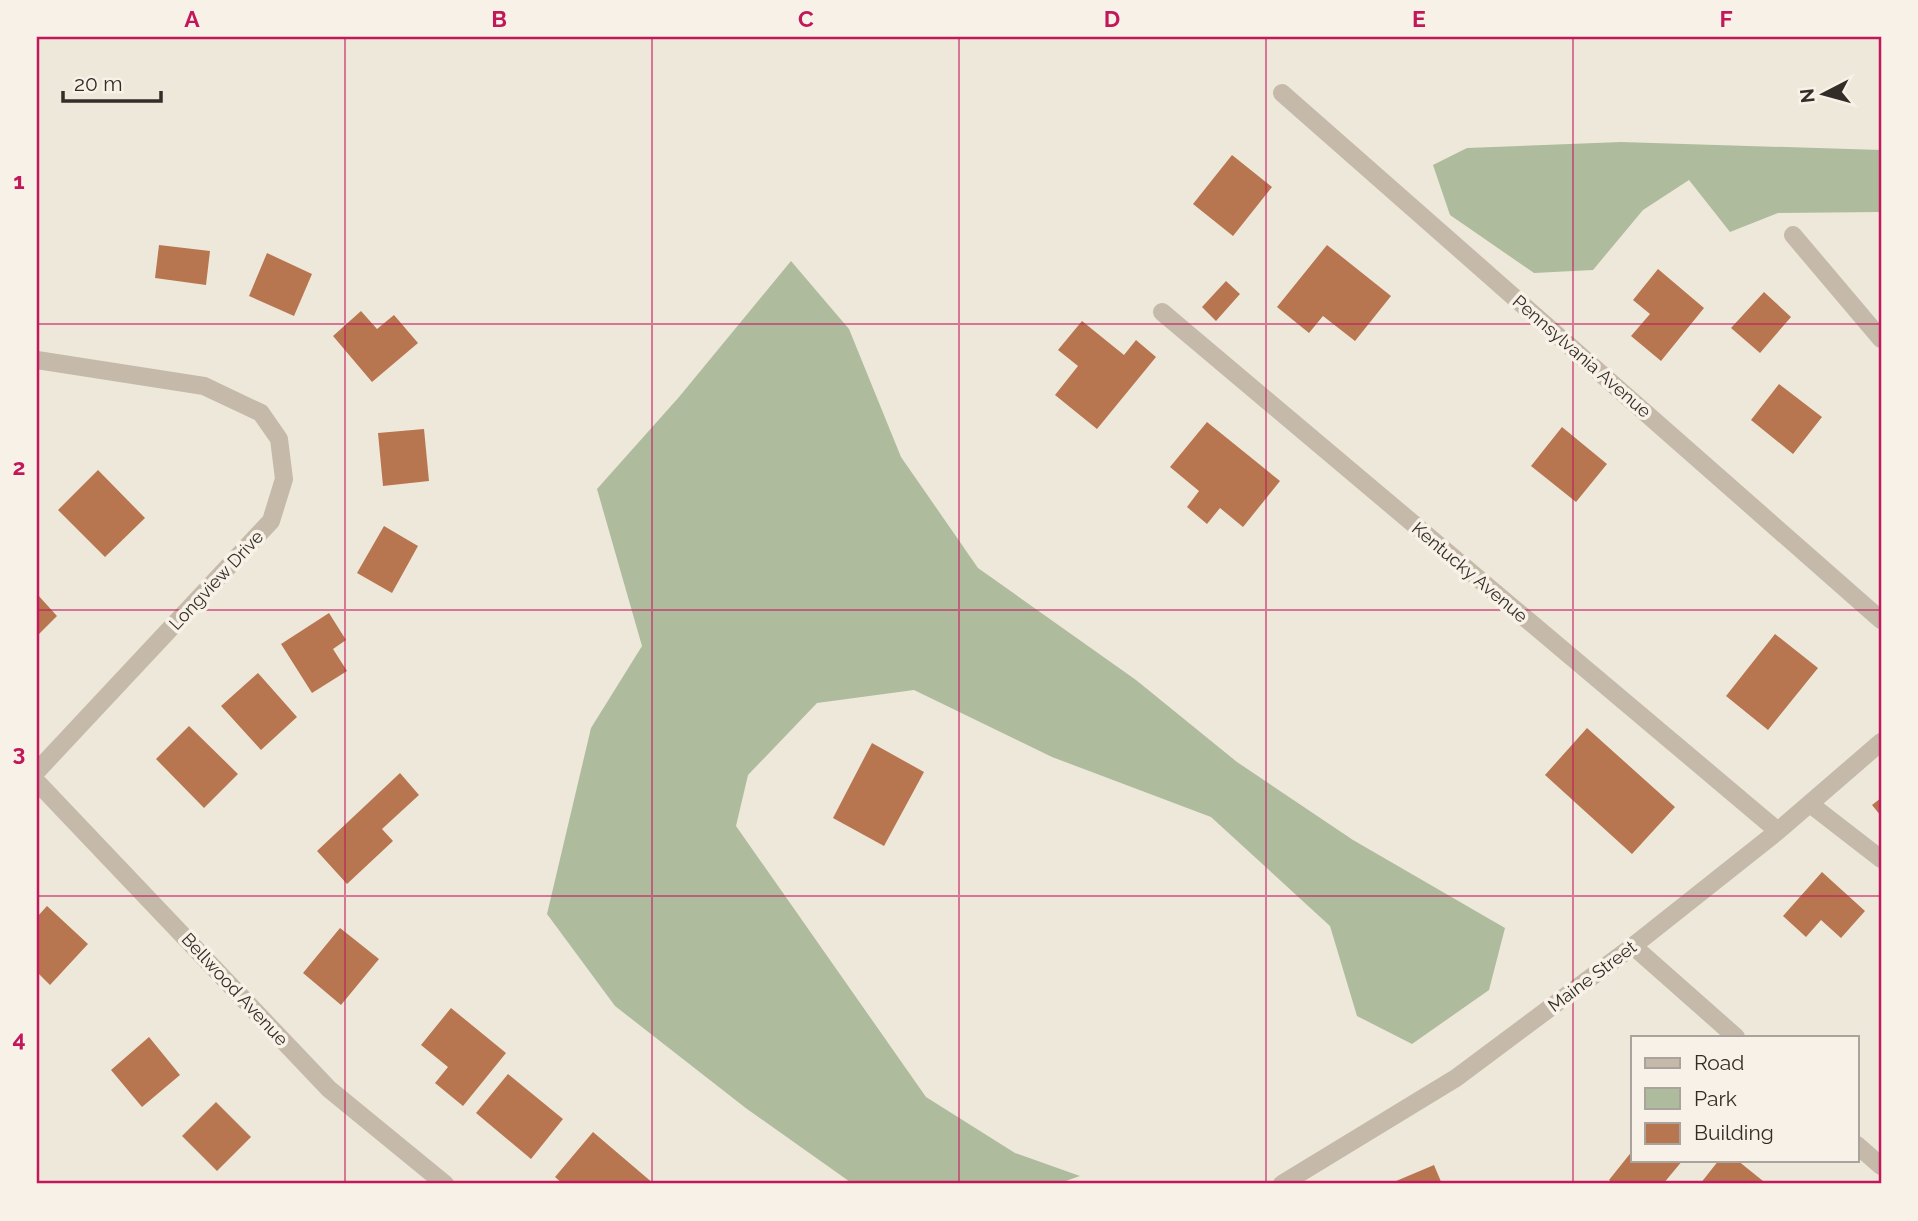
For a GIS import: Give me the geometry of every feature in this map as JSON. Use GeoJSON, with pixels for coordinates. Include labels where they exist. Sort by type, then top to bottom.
{"type":"FeatureCollection","features":[{"type":"Feature","properties":{"kind":"street","name":"Pennsylvania Avenue"},"geometry":{"type":"LineString","coordinates":[[1282,93],[1881,620]]}},
{"type":"Feature","properties":{"kind":"street"},"geometry":{"type":"LineString","coordinates":[[1793,235],[1881,339]]}},
{"type":"Feature","properties":{"kind":"street","name":"Kentucky Avenue"},"geometry":{"type":"LineString","coordinates":[[1162,312],[1778,831]]}},
{"type":"Feature","properties":{"kind":"street","name":"Longview Drive"},"geometry":{"type":"LineString","coordinates":[[37,360],[204,386],[261,413],[279,439],[285,479],[271,521],[37,771]]}},
{"type":"Feature","properties":{"kind":"street","name":"Maine Street"},"geometry":{"type":"LineString","coordinates":[[1282,1184],[1456,1078],[1633,946],[1778,831],[1881,742]]}},
{"type":"Feature","properties":{"kind":"street","name":"Bellwood Avenue"},"geometry":{"type":"LineString","coordinates":[[37,782],[329,1089],[445,1184]]}},
{"type":"Feature","properties":{"kind":"street"},"geometry":{"type":"LineString","coordinates":[[1810,804],[1881,859]]}},
{"type":"Feature","properties":{"kind":"street"},"geometry":{"type":"LineString","coordinates":[[1633,946],[1735,1036]]}},
{"type":"Feature","properties":{"kind":"street"},"geometry":{"type":"LineString","coordinates":[[1858,1146],[1881,1166]]}},
{"type":"Feature","properties":{"kind":"green space"},"geometry":{"type":"Polygon","coordinates":[[[1621,142],[1881,150],[1881,212],[1778,213],[1730,232],[1689,180],[1643,210],[1593,270],[1534,273],[1450,215],[1433,165],[1467,148],[1621,142]]]}},
{"type":"Feature","properties":{"kind":"green space"},"geometry":{"type":"Polygon","coordinates":[[[791,261],[849,329],[901,457],[978,568],[1136,680],[1237,762],[1353,840],[1505,928],[1489,990],[1412,1044],[1357,1016],[1330,926],[1211,817],[1052,757],[914,690],[817,703],[748,775],[736,826],[926,1097],[1015,1153],[1080,1176],[1057,1184],[853,1184],[747,1109],[615,1006],[547,914],[591,728],[642,646],[597,489],[679,397],[791,261]]]}},
{"type":"Feature","properties":{"kind":"building"},"geometry":{"type":"Polygon","coordinates":[[[1232,155],[1272,187],[1233,236],[1193,204],[1232,155]]]}},
{"type":"Feature","properties":{"kind":"building"},"geometry":{"type":"Polygon","coordinates":[[[159,245],[210,251],[206,285],[155,278],[159,245]]]}},
{"type":"Feature","properties":{"kind":"building"},"geometry":{"type":"Polygon","coordinates":[[[1327,245],[1391,296],[1355,341],[1323,316],[1309,333],[1277,307],[1327,245]]]}},
{"type":"Feature","properties":{"kind":"building"},"geometry":{"type":"Polygon","coordinates":[[[267,253],[312,274],[294,316],[249,296],[267,253]]]}},
{"type":"Feature","properties":{"kind":"building"},"geometry":{"type":"Polygon","coordinates":[[[1658,269],[1704,308],[1661,361],[1631,336],[1650,314],[1633,300],[1658,269]]]}},
{"type":"Feature","properties":{"kind":"building"},"geometry":{"type":"Polygon","coordinates":[[[1226,281],[1240,294],[1216,321],[1202,307],[1226,281]]]}},
{"type":"Feature","properties":{"kind":"building"},"geometry":{"type":"Polygon","coordinates":[[[1764,292],[1791,317],[1760,353],[1731,328],[1764,292]]]}},
{"type":"Feature","properties":{"kind":"building"},"geometry":{"type":"Polygon","coordinates":[[[361,311],[377,329],[394,315],[418,343],[372,382],[333,336],[361,311]]]}},
{"type":"Feature","properties":{"kind":"building"},"geometry":{"type":"Polygon","coordinates":[[[1082,321],[1124,355],[1136,340],[1156,357],[1097,429],[1055,395],[1078,366],[1058,350],[1082,321]]]}},
{"type":"Feature","properties":{"kind":"building"},"geometry":{"type":"Polygon","coordinates":[[[1779,384],[1822,417],[1793,454],[1751,420],[1779,384]]]}},
{"type":"Feature","properties":{"kind":"building"},"geometry":{"type":"Polygon","coordinates":[[[1207,422],[1280,481],[1243,527],[1220,508],[1207,524],[1187,507],[1199,491],[1170,467],[1207,422]]]}},
{"type":"Feature","properties":{"kind":"building"},"geometry":{"type":"Polygon","coordinates":[[[1562,427],[1607,464],[1576,502],[1531,466],[1562,427]]]}},
{"type":"Feature","properties":{"kind":"building"},"geometry":{"type":"Polygon","coordinates":[[[424,429],[429,481],[383,486],[378,433],[424,429]]]}},
{"type":"Feature","properties":{"kind":"building"},"geometry":{"type":"Polygon","coordinates":[[[98,470],[145,518],[105,557],[58,510],[98,470]]]}},
{"type":"Feature","properties":{"kind":"building"},"geometry":{"type":"Polygon","coordinates":[[[384,526],[418,546],[392,593],[357,573],[384,526]]]}},
{"type":"Feature","properties":{"kind":"building"},"geometry":{"type":"Polygon","coordinates":[[[37,594],[57,616],[37,636],[37,594]]]}},
{"type":"Feature","properties":{"kind":"building"},"geometry":{"type":"Polygon","coordinates":[[[329,613],[346,640],[333,649],[347,671],[312,693],[281,644],[329,613]]]}},
{"type":"Feature","properties":{"kind":"building"},"geometry":{"type":"Polygon","coordinates":[[[1775,634],[1818,668],[1768,730],[1726,696],[1775,634]]]}},
{"type":"Feature","properties":{"kind":"building"},"geometry":{"type":"Polygon","coordinates":[[[258,673],[297,717],[261,750],[221,706],[258,673]]]}},
{"type":"Feature","properties":{"kind":"building"},"geometry":{"type":"Polygon","coordinates":[[[189,726],[238,774],[204,808],[156,759],[189,726]]]}},
{"type":"Feature","properties":{"kind":"building"},"geometry":{"type":"Polygon","coordinates":[[[1587,728],[1675,807],[1632,854],[1545,775],[1587,728]]]}},
{"type":"Feature","properties":{"kind":"building"},"geometry":{"type":"Polygon","coordinates":[[[872,743],[924,772],[884,846],[833,818],[872,743]]]}},
{"type":"Feature","properties":{"kind":"building"},"geometry":{"type":"Polygon","coordinates":[[[400,773],[419,795],[382,829],[393,841],[347,884],[317,851],[400,773]]]}},
{"type":"Feature","properties":{"kind":"building"},"geometry":{"type":"Polygon","coordinates":[[[1881,798],[1881,816],[1872,805],[1881,798]]]}},
{"type":"Feature","properties":{"kind":"building"},"geometry":{"type":"Polygon","coordinates":[[[1822,872],[1865,911],[1841,938],[1821,920],[1806,937],[1783,916],[1822,872]]]}},
{"type":"Feature","properties":{"kind":"building"},"geometry":{"type":"Polygon","coordinates":[[[47,906],[88,944],[50,985],[37,972],[37,917],[47,906]]]}},
{"type":"Feature","properties":{"kind":"building"},"geometry":{"type":"Polygon","coordinates":[[[340,928],[379,959],[341,1005],[303,973],[340,928]]]}},
{"type":"Feature","properties":{"kind":"building"},"geometry":{"type":"Polygon","coordinates":[[[451,1008],[506,1053],[463,1106],[435,1083],[448,1067],[421,1045],[451,1008]]]}},
{"type":"Feature","properties":{"kind":"building"},"geometry":{"type":"Polygon","coordinates":[[[149,1037],[180,1075],[142,1107],[111,1070],[149,1037]]]}},
{"type":"Feature","properties":{"kind":"building"},"geometry":{"type":"Polygon","coordinates":[[[508,1074],[563,1119],[531,1159],[476,1113],[508,1074]]]}},
{"type":"Feature","properties":{"kind":"building"},"geometry":{"type":"Polygon","coordinates":[[[216,1102],[251,1137],[217,1171],[182,1136],[216,1102]]]}},
{"type":"Feature","properties":{"kind":"building"},"geometry":{"type":"Polygon","coordinates":[[[593,1132],[654,1184],[563,1184],[555,1177],[593,1132]]]}},
{"type":"Feature","properties":{"kind":"building"},"geometry":{"type":"Polygon","coordinates":[[[1631,1152],[1631,1162],[1681,1162],[1663,1184],[1614,1184],[1609,1180],[1631,1152]]]}},
{"type":"Feature","properties":{"kind":"building"},"geometry":{"type":"Polygon","coordinates":[[[1717,1162],[1739,1162],[1763,1181],[1761,1184],[1700,1184],[1717,1162]]]}},
{"type":"Feature","properties":{"kind":"building"},"geometry":{"type":"Polygon","coordinates":[[[1434,1165],[1442,1184],[1389,1184],[1434,1165]]]}}]}
